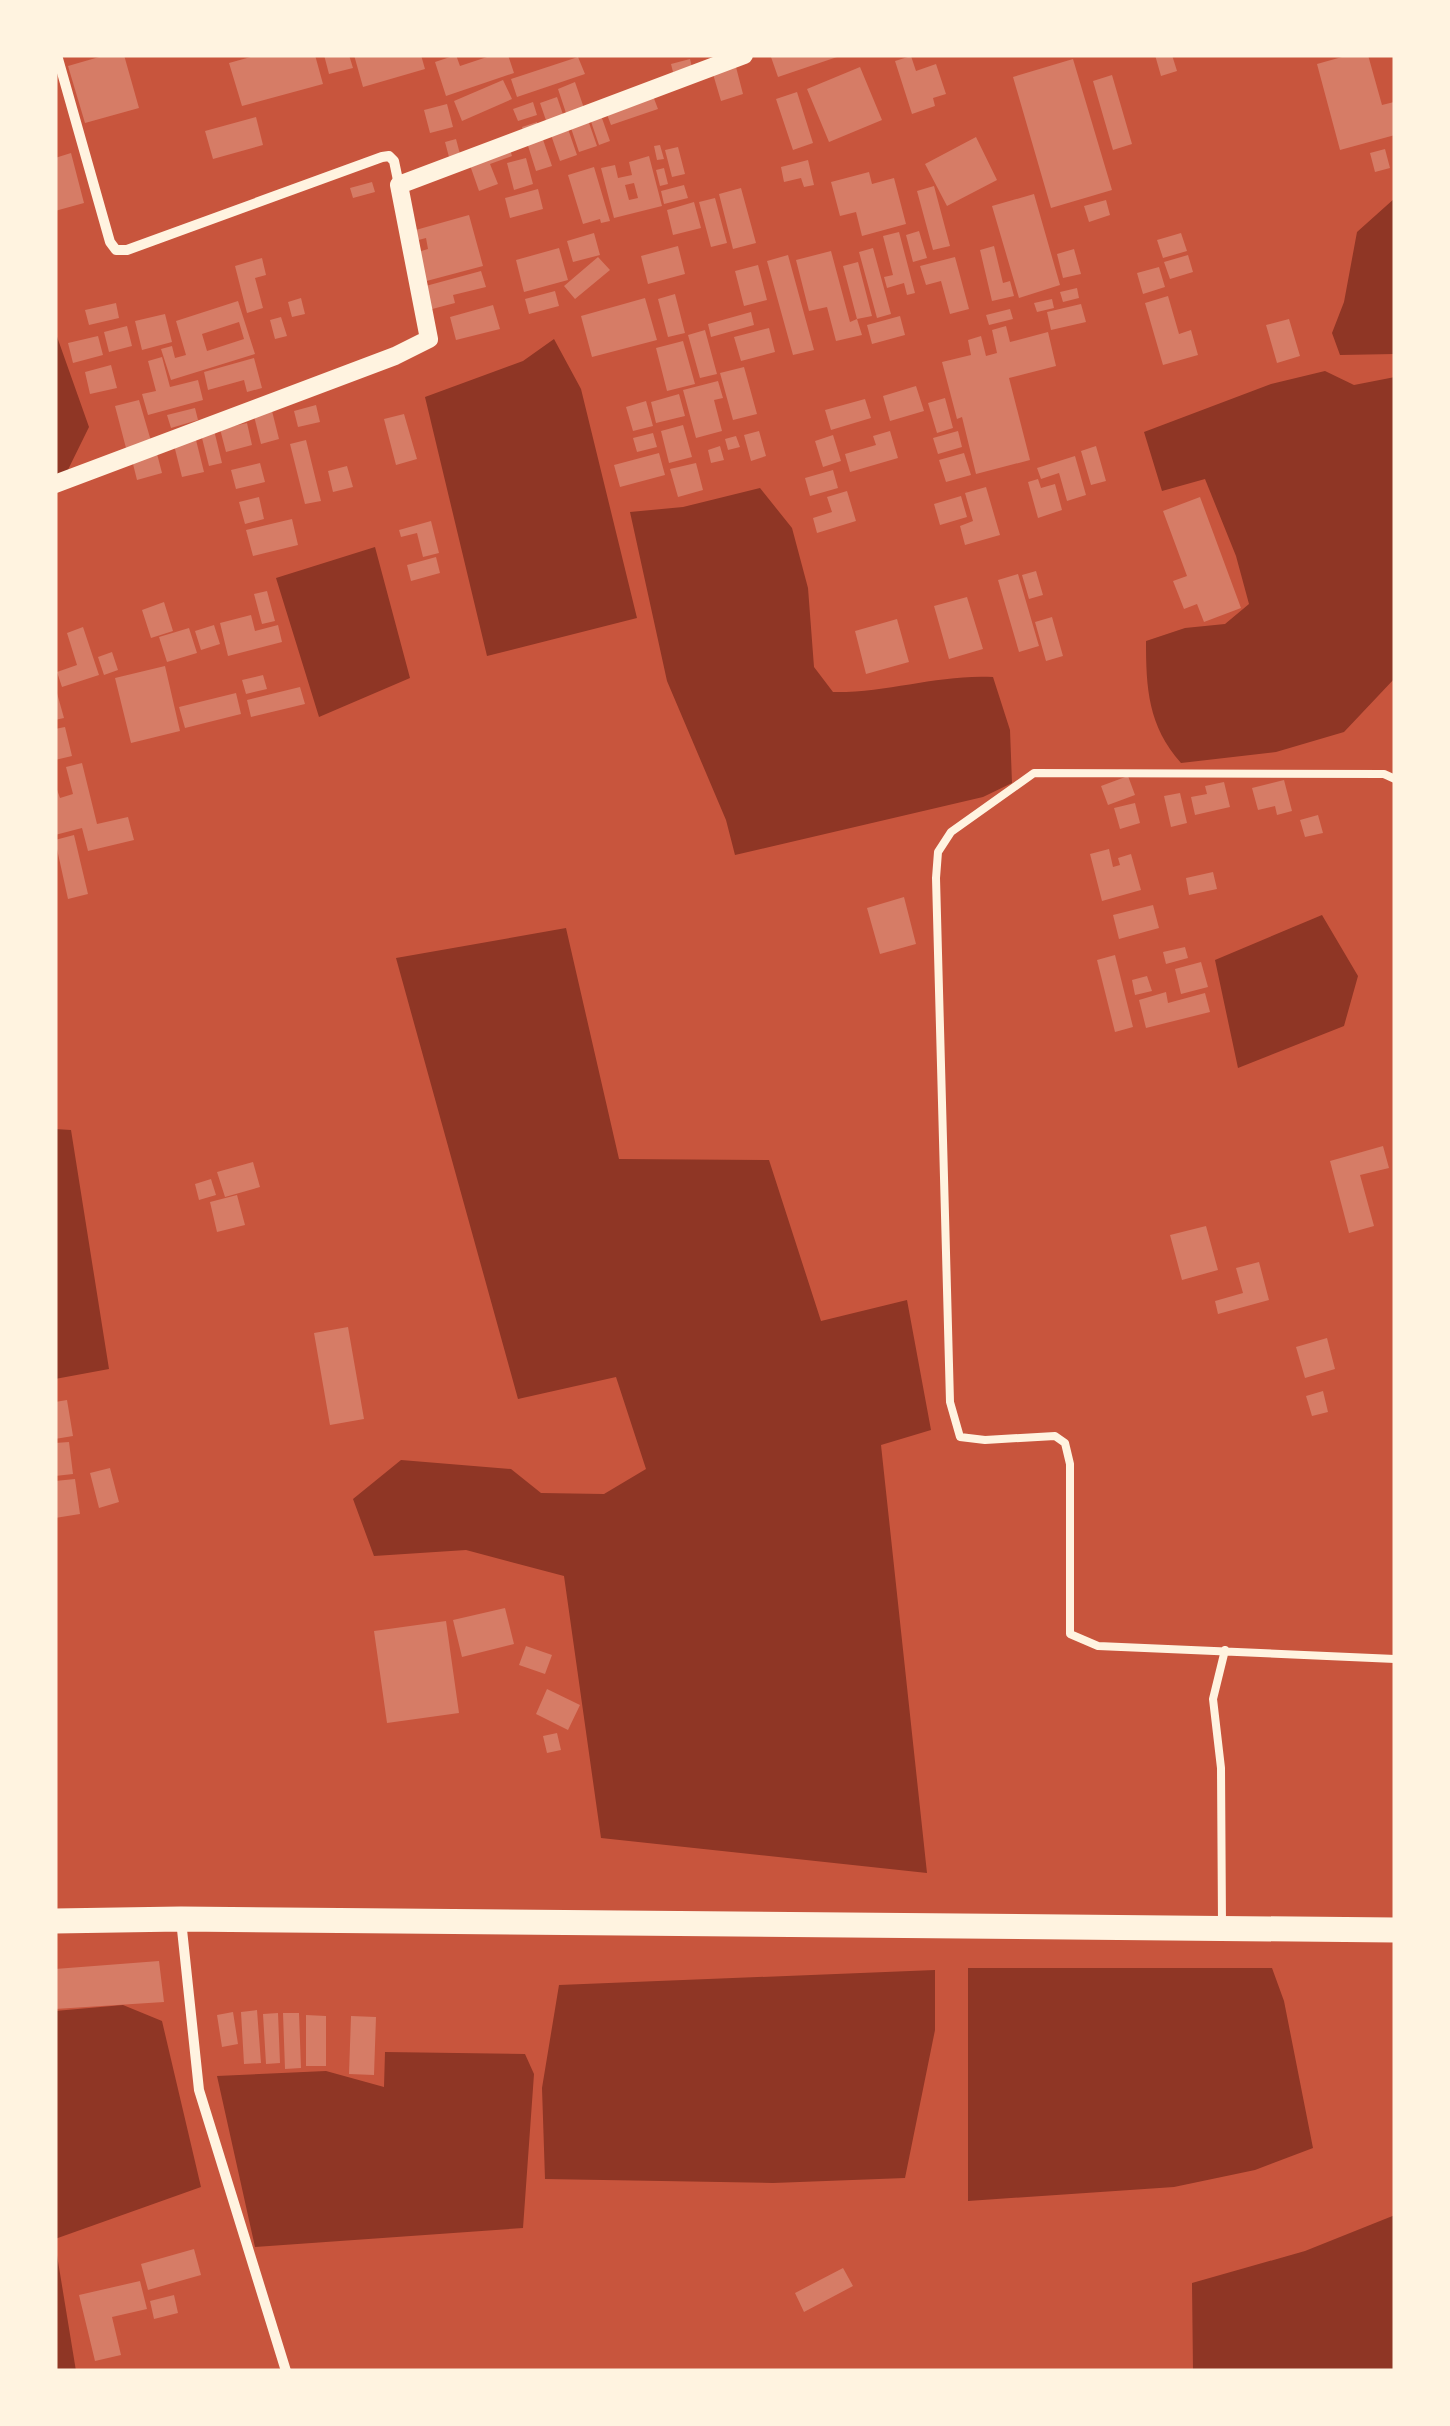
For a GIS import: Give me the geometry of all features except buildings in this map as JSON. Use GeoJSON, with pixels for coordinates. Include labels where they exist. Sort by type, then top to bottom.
{"type":"FeatureCollection","features":[{"type":"Feature","properties":{"kind":"main road"},"geometry":{"type":"LineString","coordinates":[[55,1920],[1395,1930]]}},
{"type":"Feature","properties":{"kind":"street"},"geometry":{"type":"LineString","coordinates":[[55,484],[396,356],[429,338],[394,162],[389,156],[126,250],[116,250],[110,242],[57,55]]}},
{"type":"Feature","properties":{"kind":"street"},"geometry":{"type":"LineString","coordinates":[[399,185],[744,55]]}},
{"type":"Feature","properties":{"kind":"street"},"geometry":{"type":"LineString","coordinates":[[181,1919],[199,2090],[286,2371]]}},
{"type":"Feature","properties":{"kind":"lane"},"geometry":{"type":"LineString","coordinates":[[1395,780],[1384,774],[1034,773],[951,832],[938,852],[950,1402],[960,1437],[985,1440],[1056,1436],[1065,1444],[1070,1464],[1070,1634],[1098,1646],[1395,1659]]}},
{"type":"Feature","properties":{"kind":"lane"},"geometry":{"type":"LineString","coordinates":[[1222,1929],[1220,1768],[1213,1699],[1225,1650]]}},
{"type":"Feature","properties":{"kind":"shaded area"},"geometry":{"type":"Polygon","coordinates":[[[1395,198],[1395,354],[1340,355],[1332,333],[1344,302],[1357,232],[1395,198]]]}},
{"type":"Feature","properties":{"kind":"shaded area"},"geometry":{"type":"Polygon","coordinates":[[[55,331],[89,427],[59,488],[55,489],[55,331]]]}},
{"type":"Feature","properties":{"kind":"shaded area"},"geometry":{"type":"Polygon","coordinates":[[[554,339],[581,389],[637,618],[487,656],[425,397],[523,361],[554,339]]]}},
{"type":"Feature","properties":{"kind":"shaded area"},"geometry":{"type":"Polygon","coordinates":[[[1325,371],[1354,385],[1395,377],[1395,678],[1344,732],[1276,752],[1181,763],[1155,721],[1146,641],[1185,628],[1225,624],[1249,604],[1236,556],[1205,479],[1162,491],[1144,432],[1271,384],[1325,371]]]}},
{"type":"Feature","properties":{"kind":"shaded area"},"geometry":{"type":"Polygon","coordinates":[[[760,488],[792,528],[808,588],[814,667],[833,692],[993,677],[1010,730],[1012,783],[983,797],[735,855],[726,820],[667,681],[630,512],[683,507],[760,488]]]}},
{"type":"Feature","properties":{"kind":"shaded area"},"geometry":{"type":"Polygon","coordinates":[[[375,547],[410,678],[319,717],[276,578],[375,547]]]}},
{"type":"Feature","properties":{"kind":"shaded area"},"geometry":{"type":"Polygon","coordinates":[[[1322,915],[1358,976],[1344,1026],[1238,1068],[1215,960],[1322,915]]]}},
{"type":"Feature","properties":{"kind":"shaded area"},"geometry":{"type":"Polygon","coordinates":[[[566,928],[619,1159],[769,1160],[821,1321],[907,1300],[931,1430],[881,1445],[927,1873],[601,1838],[564,1576],[466,1550],[374,1556],[353,1499],[401,1460],[511,1469],[541,1493],[604,1494],[646,1469],[616,1377],[518,1399],[396,958],[566,928]]]}},
{"type":"Feature","properties":{"kind":"shaded area"},"geometry":{"type":"Polygon","coordinates":[[[55,1129],[71,1130],[109,1369],[55,1379],[55,1129]]]}},
{"type":"Feature","properties":{"kind":"shaded area"},"geometry":{"type":"Polygon","coordinates":[[[968,1968],[1272,1968],[1284,2001],[1313,2148],[1255,2170],[1174,2187],[968,2201],[968,1968]]]}},
{"type":"Feature","properties":{"kind":"shaded area"},"geometry":{"type":"Polygon","coordinates":[[[935,1970],[935,2030],[905,2178],[773,2183],[545,2179],[542,2088],[559,1985],[935,1970]]]}},
{"type":"Feature","properties":{"kind":"shaded area"},"geometry":{"type":"Polygon","coordinates":[[[123,2005],[162,2021],[201,2187],[55,2239],[55,2011],[123,2005]]]}},
{"type":"Feature","properties":{"kind":"shaded area"},"geometry":{"type":"Polygon","coordinates":[[[385,2052],[525,2054],[534,2074],[523,2228],[255,2247],[217,2076],[326,2071],[384,2087],[385,2052]]]}},
{"type":"Feature","properties":{"kind":"shaded area"},"geometry":{"type":"Polygon","coordinates":[[[1395,2215],[1395,2371],[1193,2371],[1192,2283],[1305,2251],[1395,2215]]]}},
{"type":"Feature","properties":{"kind":"shaded area"},"geometry":{"type":"Polygon","coordinates":[[[55,2243],[76,2371],[55,2371],[55,2243]]]}}]}
